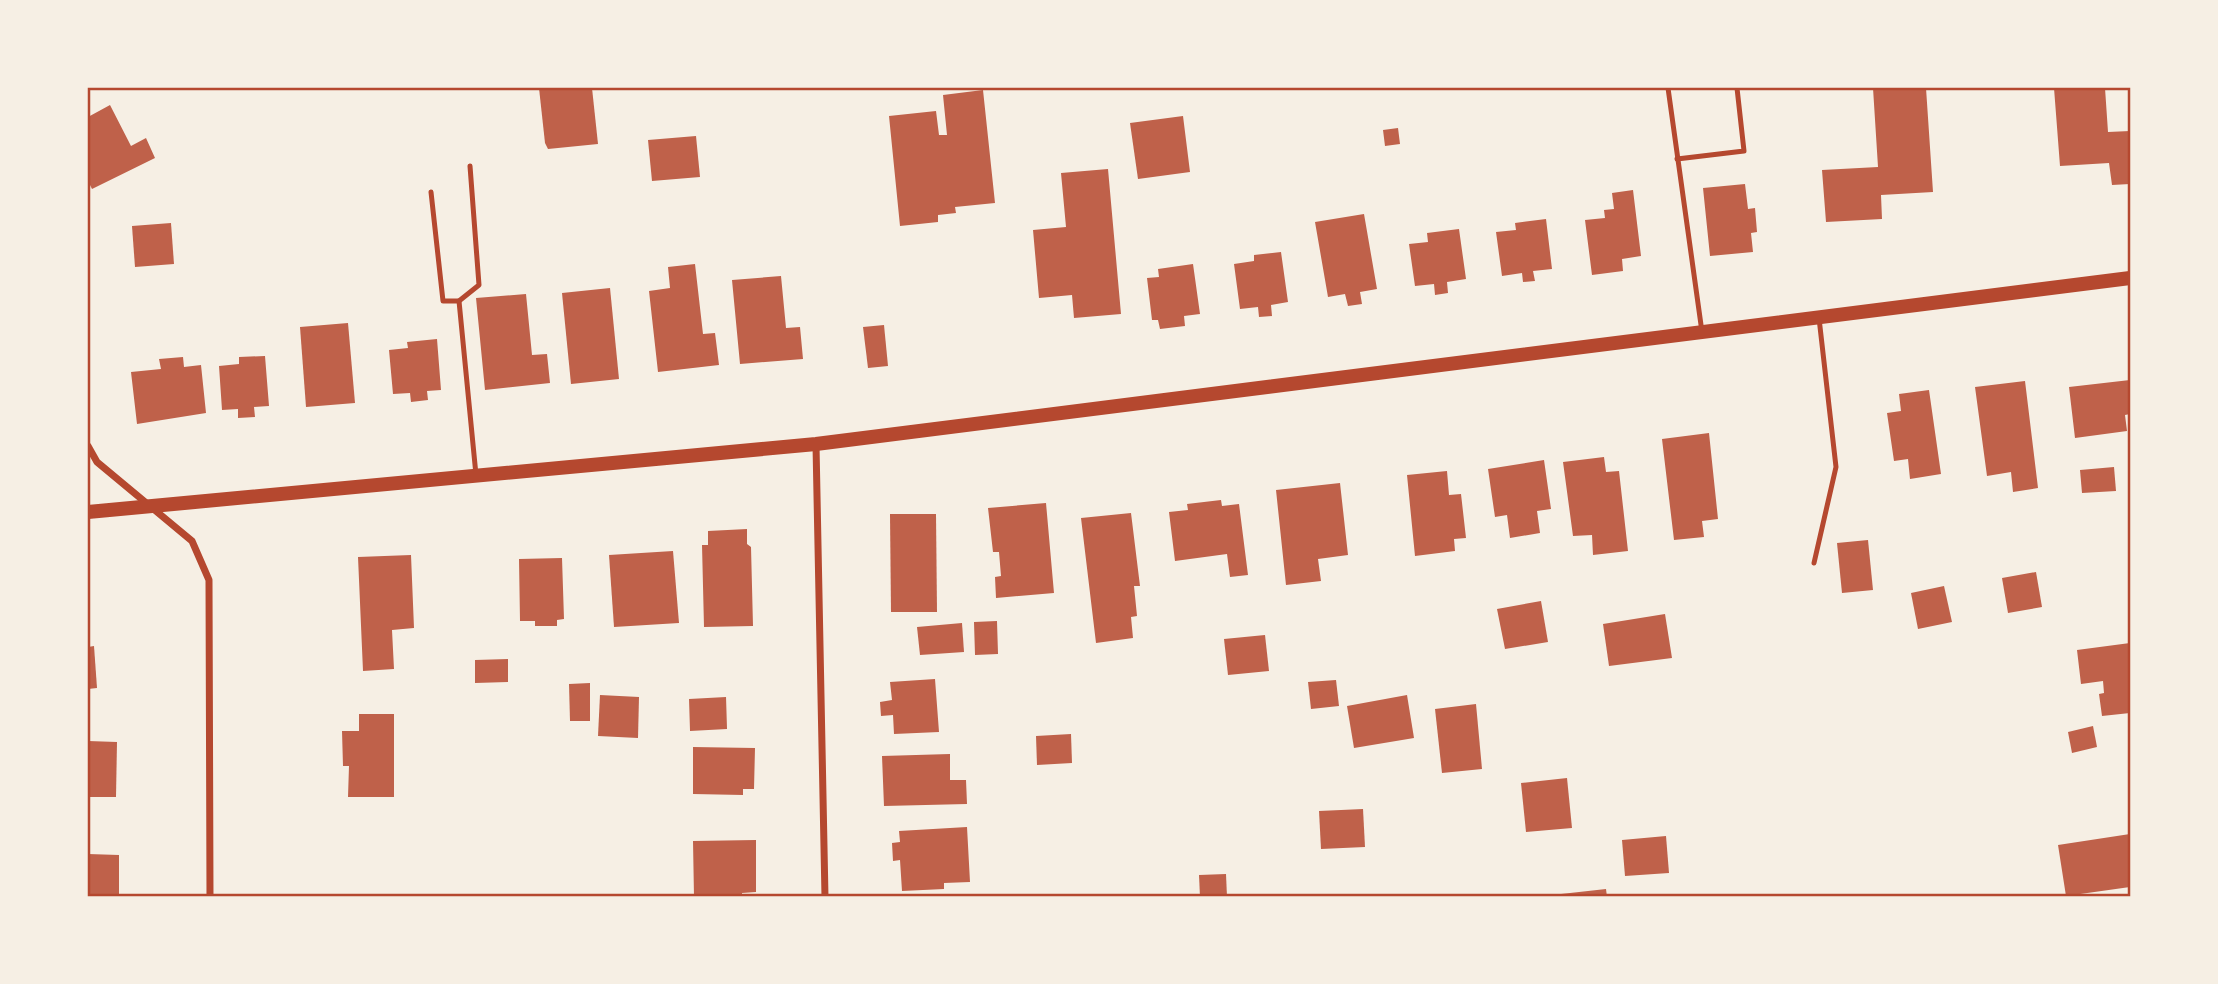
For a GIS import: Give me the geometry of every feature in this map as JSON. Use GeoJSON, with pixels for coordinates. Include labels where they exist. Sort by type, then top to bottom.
{"type":"FeatureCollection","features":[{"type":"Feature","properties":{"kind":"main road"},"geometry":{"type":"LineString","coordinates":[[88,512],[816,444],[2130,278]]}},
{"type":"Feature","properties":{"kind":"street"},"geometry":{"type":"LineString","coordinates":[[816,444],[825,897]]}},
{"type":"Feature","properties":{"kind":"street"},"geometry":{"type":"LineString","coordinates":[[88,446],[97,462],[152,505],[192,541],[209,580],[211,897]]}},
{"type":"Feature","properties":{"kind":"lane"},"geometry":{"type":"LineString","coordinates":[[1668,88],[1702,332]]}},
{"type":"Feature","properties":{"kind":"lane"},"geometry":{"type":"LineString","coordinates":[[1677,159],[1744,150],[1737,88]]}},
{"type":"Feature","properties":{"kind":"lane"},"geometry":{"type":"LineString","coordinates":[[431,192],[443,301],[459,301],[479,285],[470,166]]}},
{"type":"Feature","properties":{"kind":"lane"},"geometry":{"type":"LineString","coordinates":[[459,301],[477,475]]}},
{"type":"Feature","properties":{"kind":"lane"},"geometry":{"type":"LineString","coordinates":[[1814,563],[1836,467],[1819,318]]}},
{"type":"Feature","properties":{"kind":"building"},"geometry":{"type":"Polygon","coordinates":[[[539,88],[592,88],[598,144],[548,149],[539,88]]]}},
{"type":"Feature","properties":{"kind":"building"},"geometry":{"type":"Polygon","coordinates":[[[1873,88],[1926,88],[1933,192],[1881,195],[1882,219],[1826,222],[1822,170],[1878,167],[1873,88]]]}},
{"type":"Feature","properties":{"kind":"building"},"geometry":{"type":"Polygon","coordinates":[[[2054,88],[2105,88],[2108,132],[2130,131],[2130,184],[2112,185],[2109,163],[2060,166],[2054,88]]]}},
{"type":"Feature","properties":{"kind":"building"},"geometry":{"type":"Polygon","coordinates":[[[983,90],[995,203],[955,207],[956,213],[938,215],[938,222],[900,226],[889,116],[936,111],[939,135],[947,135],[943,95],[983,90]]]}},
{"type":"Feature","properties":{"kind":"building"},"geometry":{"type":"Polygon","coordinates":[[[110,105],[131,146],[146,138],[155,158],[92,189],[88,181],[88,117],[110,105]]]}},
{"type":"Feature","properties":{"kind":"building"},"geometry":{"type":"Polygon","coordinates":[[[1183,116],[1190,172],[1138,179],[1130,123],[1183,116]]]}},
{"type":"Feature","properties":{"kind":"building"},"geometry":{"type":"Polygon","coordinates":[[[1398,128],[1400,144],[1385,146],[1383,130],[1398,128]]]}},
{"type":"Feature","properties":{"kind":"building"},"geometry":{"type":"Polygon","coordinates":[[[696,136],[700,177],[652,181],[648,140],[696,136]]]}},
{"type":"Feature","properties":{"kind":"building"},"geometry":{"type":"Polygon","coordinates":[[[1108,169],[1121,314],[1074,318],[1072,295],[1039,298],[1033,230],[1066,227],[1061,173],[1108,169]]]}},
{"type":"Feature","properties":{"kind":"building"},"geometry":{"type":"Polygon","coordinates":[[[1745,184],[1748,209],[1755,208],[1757,232],[1751,233],[1753,252],[1710,256],[1703,188],[1745,184]]]}},
{"type":"Feature","properties":{"kind":"building"},"geometry":{"type":"Polygon","coordinates":[[[1633,190],[1641,256],[1622,259],[1623,271],[1592,275],[1585,220],[1605,218],[1604,210],[1614,209],[1612,193],[1633,190]]]}},
{"type":"Feature","properties":{"kind":"building"},"geometry":{"type":"Polygon","coordinates":[[[1364,214],[1377,289],[1360,292],[1362,304],[1348,306],[1345,294],[1328,297],[1315,222],[1364,214]]]}},
{"type":"Feature","properties":{"kind":"building"},"geometry":{"type":"Polygon","coordinates":[[[1546,219],[1552,269],[1533,271],[1535,281],[1523,282],[1522,273],[1502,276],[1496,232],[1516,230],[1515,223],[1546,219]]]}},
{"type":"Feature","properties":{"kind":"building"},"geometry":{"type":"Polygon","coordinates":[[[171,223],[174,264],[135,267],[132,226],[171,223]]]}},
{"type":"Feature","properties":{"kind":"building"},"geometry":{"type":"Polygon","coordinates":[[[1459,229],[1466,279],[1447,282],[1448,293],[1435,295],[1434,284],[1415,286],[1409,244],[1428,242],[1427,233],[1459,229]]]}},
{"type":"Feature","properties":{"kind":"building"},"geometry":{"type":"Polygon","coordinates":[[[1281,252],[1288,302],[1271,305],[1272,316],[1259,317],[1258,307],[1240,309],[1234,264],[1254,261],[1254,255],[1281,252]]]}},
{"type":"Feature","properties":{"kind":"building"},"geometry":{"type":"Polygon","coordinates":[[[695,264],[703,334],[715,333],[719,365],[658,372],[649,291],[670,288],[668,267],[695,264]]]}},
{"type":"Feature","properties":{"kind":"building"},"geometry":{"type":"Polygon","coordinates":[[[1193,264],[1200,314],[1184,316],[1185,326],[1160,329],[1158,320],[1152,320],[1147,278],[1159,277],[1158,269],[1193,264]]]}},
{"type":"Feature","properties":{"kind":"building"},"geometry":{"type":"Polygon","coordinates":[[[781,276],[786,328],[800,327],[803,359],[740,364],[732,280],[781,276]]]}},
{"type":"Feature","properties":{"kind":"building"},"geometry":{"type":"Polygon","coordinates":[[[610,288],[619,379],[571,384],[562,293],[610,288]]]}},
{"type":"Feature","properties":{"kind":"building"},"geometry":{"type":"Polygon","coordinates":[[[526,294],[532,355],[547,354],[550,383],[485,390],[476,298],[526,294]]]}},
{"type":"Feature","properties":{"kind":"building"},"geometry":{"type":"Polygon","coordinates":[[[348,323],[355,403],[306,407],[300,327],[348,323]]]}},
{"type":"Feature","properties":{"kind":"building"},"geometry":{"type":"Polygon","coordinates":[[[884,325],[888,366],[868,368],[863,327],[884,325]]]}},
{"type":"Feature","properties":{"kind":"building"},"geometry":{"type":"Polygon","coordinates":[[[437,339],[441,390],[427,391],[428,400],[411,402],[410,393],[393,394],[389,350],[408,348],[407,342],[437,339]]]}},
{"type":"Feature","properties":{"kind":"building"},"geometry":{"type":"Polygon","coordinates":[[[265,356],[269,406],[254,407],[255,417],[238,418],[238,409],[222,410],[219,366],[239,364],[239,357],[265,356]]]}},
{"type":"Feature","properties":{"kind":"building"},"geometry":{"type":"Polygon","coordinates":[[[183,357],[184,367],[201,365],[206,413],[137,424],[131,372],[161,369],[159,359],[183,357]]]}},
{"type":"Feature","properties":{"kind":"building"},"geometry":{"type":"Polygon","coordinates":[[[2130,380],[2130,414],[2125,415],[2127,431],[2075,438],[2069,387],[2130,380]]]}},
{"type":"Feature","properties":{"kind":"building"},"geometry":{"type":"Polygon","coordinates":[[[2025,381],[2038,488],[2013,492],[2011,472],[1987,476],[1975,387],[2025,381]]]}},
{"type":"Feature","properties":{"kind":"building"},"geometry":{"type":"Polygon","coordinates":[[[1929,390],[1941,474],[1910,479],[1908,459],[1894,461],[1887,413],[1901,411],[1899,394],[1929,390]]]}},
{"type":"Feature","properties":{"kind":"building"},"geometry":{"type":"Polygon","coordinates":[[[1709,433],[1718,519],[1702,521],[1704,537],[1674,540],[1662,439],[1709,433]]]}},
{"type":"Feature","properties":{"kind":"building"},"geometry":{"type":"Polygon","coordinates":[[[1604,457],[1606,472],[1619,471],[1628,551],[1593,555],[1592,535],[1573,536],[1563,462],[1604,457]]]}},
{"type":"Feature","properties":{"kind":"building"},"geometry":{"type":"Polygon","coordinates":[[[1544,460],[1551,509],[1537,511],[1540,533],[1510,538],[1507,515],[1495,517],[1488,469],[1544,460]]]}},
{"type":"Feature","properties":{"kind":"building"},"geometry":{"type":"Polygon","coordinates":[[[2114,467],[2116,491],[2082,493],[2080,470],[2114,467]]]}},
{"type":"Feature","properties":{"kind":"building"},"geometry":{"type":"Polygon","coordinates":[[[1447,471],[1449,495],[1461,494],[1466,538],[1454,539],[1455,551],[1415,556],[1407,475],[1447,471]]]}},
{"type":"Feature","properties":{"kind":"building"},"geometry":{"type":"Polygon","coordinates":[[[1340,483],[1348,555],[1318,559],[1321,581],[1286,585],[1276,490],[1340,483]]]}},
{"type":"Feature","properties":{"kind":"building"},"geometry":{"type":"Polygon","coordinates":[[[1221,500],[1222,506],[1239,504],[1248,575],[1230,577],[1227,554],[1175,561],[1169,512],[1188,510],[1187,504],[1221,500]]]}},
{"type":"Feature","properties":{"kind":"building"},"geometry":{"type":"Polygon","coordinates":[[[1046,503],[1054,593],[996,598],[995,577],[1001,576],[999,552],[993,552],[988,508],[1046,503]]]}},
{"type":"Feature","properties":{"kind":"building"},"geometry":{"type":"Polygon","coordinates":[[[1131,513],[1140,586],[1134,586],[1137,616],[1131,617],[1133,638],[1096,643],[1081,518],[1131,513]]]}},
{"type":"Feature","properties":{"kind":"building"},"geometry":{"type":"Polygon","coordinates":[[[890,514],[936,514],[937,612],[891,612],[890,514]]]}},
{"type":"Feature","properties":{"kind":"building"},"geometry":{"type":"Polygon","coordinates":[[[747,529],[747,544],[751,547],[753,626],[704,627],[702,545],[708,545],[708,531],[747,529]]]}},
{"type":"Feature","properties":{"kind":"building"},"geometry":{"type":"Polygon","coordinates":[[[1868,540],[1873,590],[1842,593],[1837,543],[1868,540]]]}},
{"type":"Feature","properties":{"kind":"building"},"geometry":{"type":"Polygon","coordinates":[[[673,551],[679,623],[614,627],[609,555],[673,551]]]}},
{"type":"Feature","properties":{"kind":"building"},"geometry":{"type":"Polygon","coordinates":[[[411,555],[414,628],[392,630],[394,669],[363,671],[358,557],[411,555]]]}},
{"type":"Feature","properties":{"kind":"building"},"geometry":{"type":"Polygon","coordinates":[[[562,558],[564,619],[557,620],[557,626],[535,626],[535,621],[520,621],[519,559],[562,558]]]}},
{"type":"Feature","properties":{"kind":"building"},"geometry":{"type":"Polygon","coordinates":[[[2036,572],[2042,607],[2008,613],[2002,578],[2036,572]]]}},
{"type":"Feature","properties":{"kind":"building"},"geometry":{"type":"Polygon","coordinates":[[[1944,586],[1952,622],[1918,629],[1911,593],[1944,586]]]}},
{"type":"Feature","properties":{"kind":"building"},"geometry":{"type":"Polygon","coordinates":[[[1541,601],[1548,642],[1505,649],[1497,609],[1541,601]]]}},
{"type":"Feature","properties":{"kind":"building"},"geometry":{"type":"Polygon","coordinates":[[[1665,614],[1672,658],[1609,666],[1603,624],[1665,614]]]}},
{"type":"Feature","properties":{"kind":"building"},"geometry":{"type":"Polygon","coordinates":[[[997,621],[998,654],[975,655],[974,622],[997,621]]]}},
{"type":"Feature","properties":{"kind":"building"},"geometry":{"type":"Polygon","coordinates":[[[962,623],[964,652],[920,655],[917,627],[962,623]]]}},
{"type":"Feature","properties":{"kind":"building"},"geometry":{"type":"Polygon","coordinates":[[[1265,635],[1269,671],[1228,675],[1224,639],[1265,635]]]}},
{"type":"Feature","properties":{"kind":"building"},"geometry":{"type":"Polygon","coordinates":[[[2130,643],[2130,713],[2102,716],[2099,694],[2104,693],[2103,681],[2081,684],[2077,650],[2130,643]]]}},
{"type":"Feature","properties":{"kind":"building"},"geometry":{"type":"Polygon","coordinates":[[[94,646],[97,688],[88,689],[88,647],[94,646]]]}},
{"type":"Feature","properties":{"kind":"building"},"geometry":{"type":"Polygon","coordinates":[[[508,659],[508,682],[475,683],[475,660],[508,659]]]}},
{"type":"Feature","properties":{"kind":"building"},"geometry":{"type":"Polygon","coordinates":[[[935,679],[939,732],[894,734],[893,715],[881,716],[880,702],[892,700],[890,682],[935,679]]]}},
{"type":"Feature","properties":{"kind":"building"},"geometry":{"type":"Polygon","coordinates":[[[1336,680],[1339,706],[1311,709],[1308,682],[1336,680]]]}},
{"type":"Feature","properties":{"kind":"building"},"geometry":{"type":"Polygon","coordinates":[[[590,683],[590,721],[570,721],[569,684],[590,683]]]}},
{"type":"Feature","properties":{"kind":"building"},"geometry":{"type":"Polygon","coordinates":[[[600,695],[639,697],[638,738],[598,736],[600,695]]]}},
{"type":"Feature","properties":{"kind":"building"},"geometry":{"type":"Polygon","coordinates":[[[1407,695],[1414,738],[1354,748],[1347,706],[1407,695]]]}},
{"type":"Feature","properties":{"kind":"building"},"geometry":{"type":"Polygon","coordinates":[[[726,697],[727,729],[690,731],[689,699],[726,697]]]}},
{"type":"Feature","properties":{"kind":"building"},"geometry":{"type":"Polygon","coordinates":[[[1476,704],[1482,769],[1442,773],[1435,709],[1476,704]]]}},
{"type":"Feature","properties":{"kind":"building"},"geometry":{"type":"Polygon","coordinates":[[[359,714],[394,714],[394,797],[348,797],[349,766],[343,766],[342,731],[359,731],[359,714]]]}},
{"type":"Feature","properties":{"kind":"building"},"geometry":{"type":"Polygon","coordinates":[[[2093,726],[2097,747],[2072,753],[2068,732],[2093,726]]]}},
{"type":"Feature","properties":{"kind":"building"},"geometry":{"type":"Polygon","coordinates":[[[1071,734],[1072,763],[1037,765],[1036,736],[1071,734]]]}},
{"type":"Feature","properties":{"kind":"building"},"geometry":{"type":"Polygon","coordinates":[[[88,741],[117,742],[116,797],[88,797],[88,741]]]}},
{"type":"Feature","properties":{"kind":"building"},"geometry":{"type":"Polygon","coordinates":[[[693,747],[755,748],[754,789],[743,789],[743,795],[693,794],[693,747]]]}},
{"type":"Feature","properties":{"kind":"building"},"geometry":{"type":"Polygon","coordinates":[[[950,754],[950,780],[966,780],[967,804],[884,806],[882,756],[950,754]]]}},
{"type":"Feature","properties":{"kind":"building"},"geometry":{"type":"Polygon","coordinates":[[[1567,778],[1572,828],[1526,832],[1521,783],[1567,778]]]}},
{"type":"Feature","properties":{"kind":"building"},"geometry":{"type":"Polygon","coordinates":[[[1363,809],[1365,847],[1321,849],[1319,811],[1363,809]]]}},
{"type":"Feature","properties":{"kind":"building"},"geometry":{"type":"Polygon","coordinates":[[[967,827],[970,882],[944,883],[944,889],[902,891],[900,860],[893,861],[892,843],[900,842],[899,831],[967,827]]]}},
{"type":"Feature","properties":{"kind":"building"},"geometry":{"type":"Polygon","coordinates":[[[2130,834],[2130,887],[2066,896],[2058,845],[2130,834]]]}},
{"type":"Feature","properties":{"kind":"building"},"geometry":{"type":"Polygon","coordinates":[[[1666,836],[1669,873],[1625,876],[1622,840],[1666,836]]]}},
{"type":"Feature","properties":{"kind":"building"},"geometry":{"type":"Polygon","coordinates":[[[756,840],[756,892],[742,893],[742,897],[694,897],[693,841],[756,840]]]}},
{"type":"Feature","properties":{"kind":"building"},"geometry":{"type":"Polygon","coordinates":[[[88,854],[119,855],[119,897],[88,897],[88,854]]]}},
{"type":"Feature","properties":{"kind":"building"},"geometry":{"type":"Polygon","coordinates":[[[1226,874],[1227,897],[1200,897],[1199,875],[1226,874]]]}},
{"type":"Feature","properties":{"kind":"building"},"geometry":{"type":"Polygon","coordinates":[[[1606,889],[1607,897],[1552,897],[1552,895],[1606,889]]]}}]}
